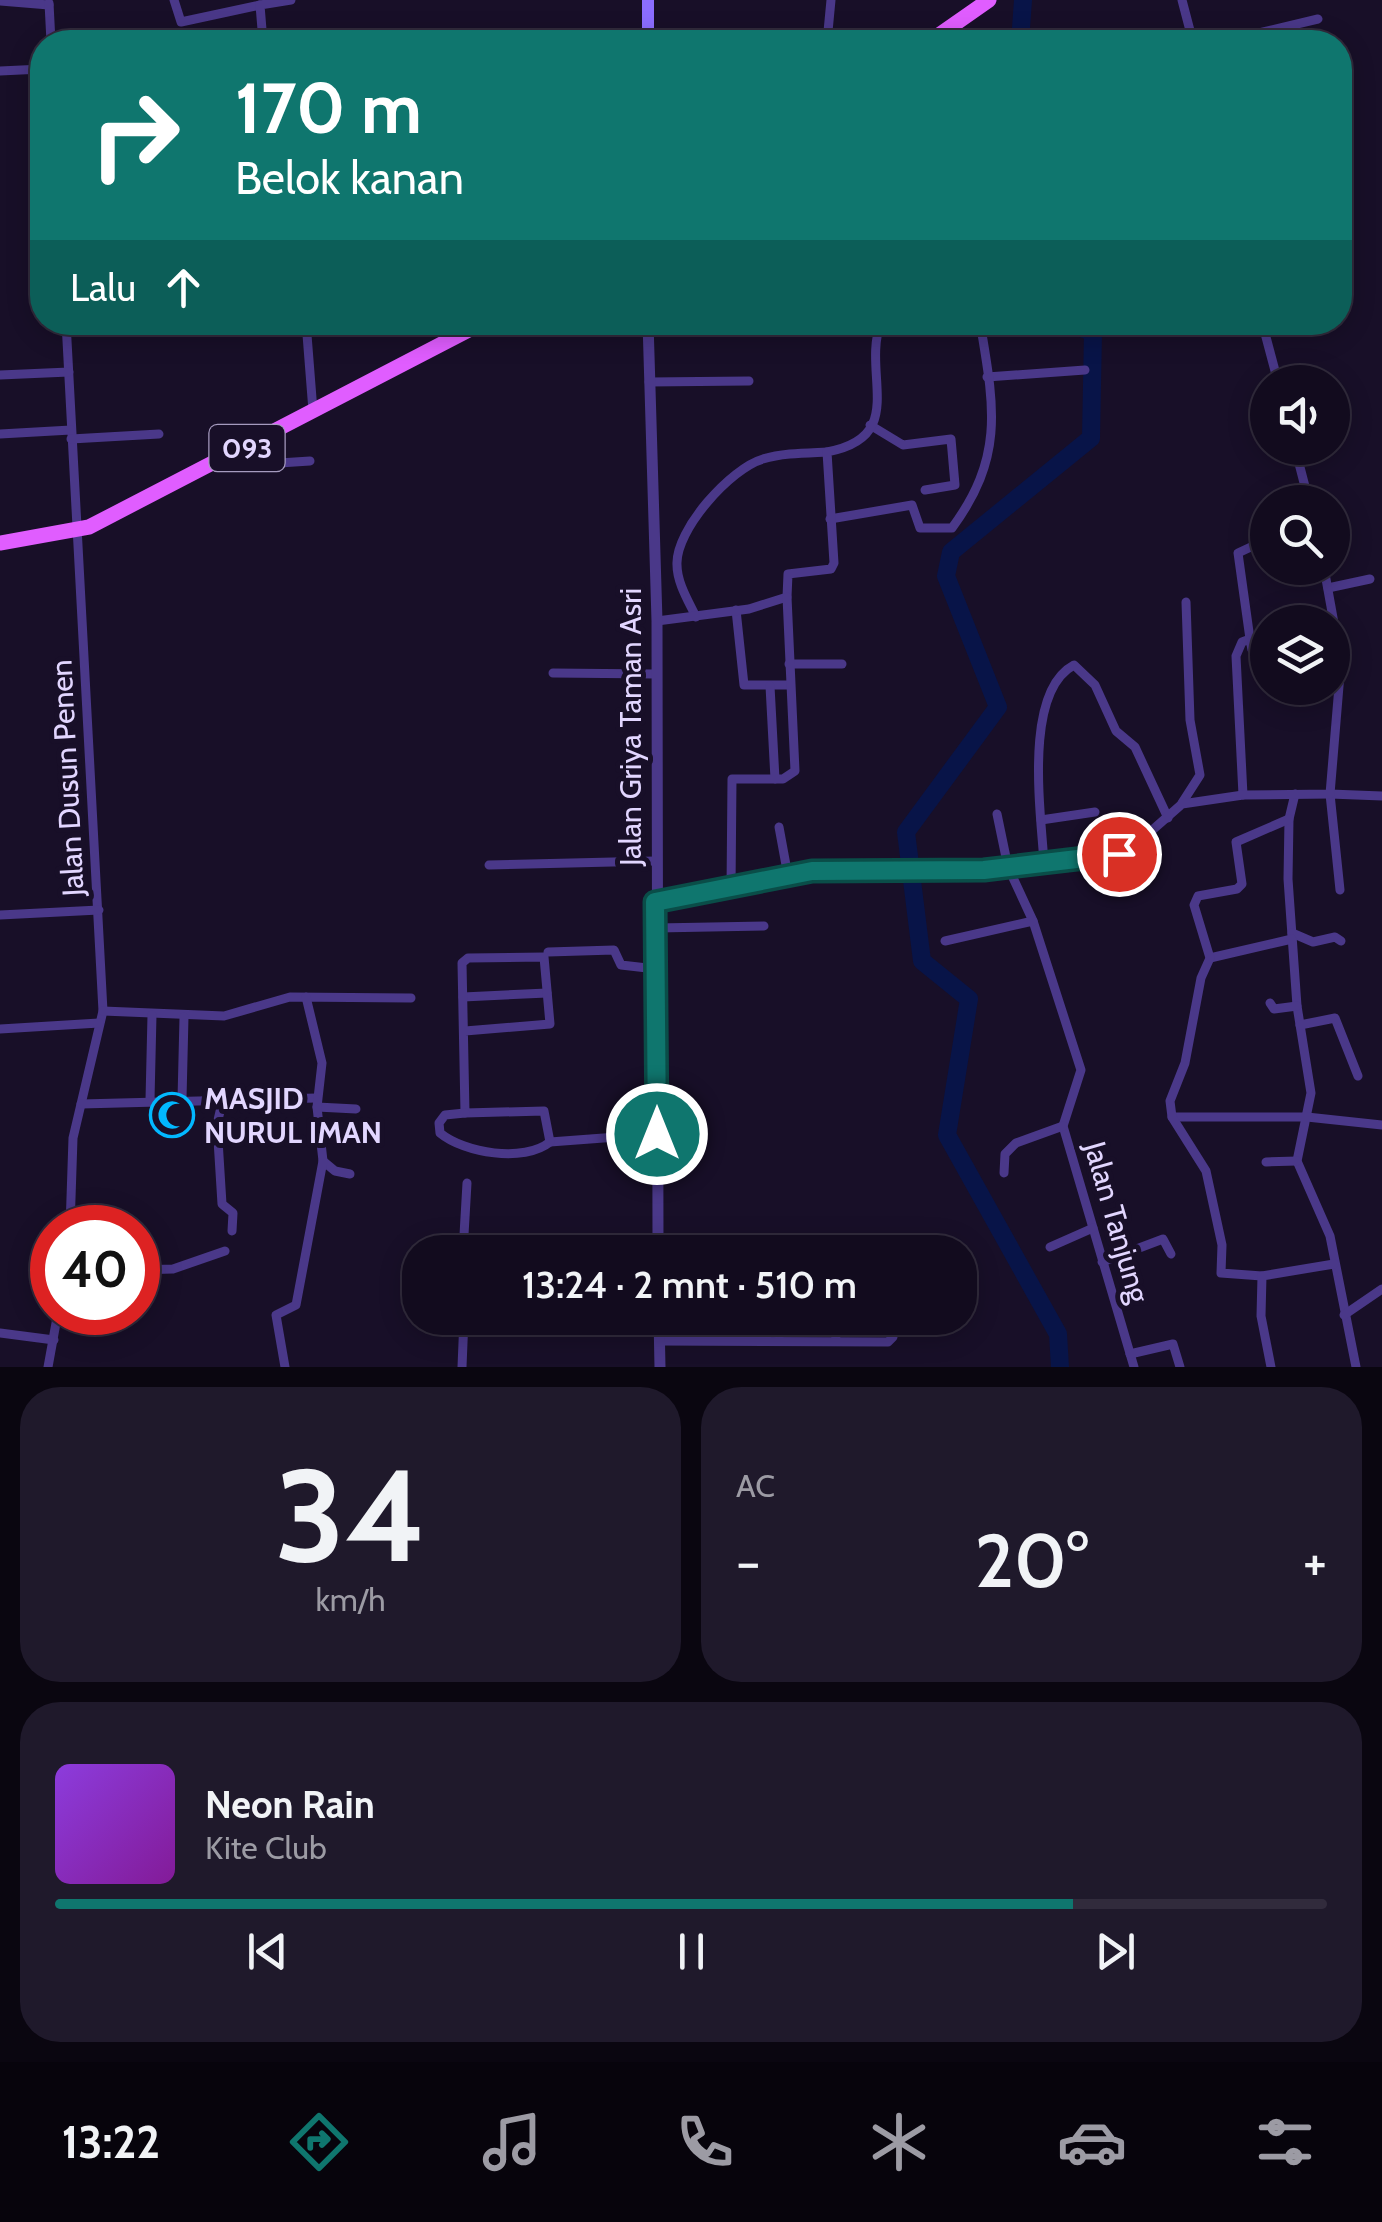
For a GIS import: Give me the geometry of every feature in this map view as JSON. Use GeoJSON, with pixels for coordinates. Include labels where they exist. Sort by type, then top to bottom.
{"type":"FeatureCollection","features":[{"type":"Feature","properties":{"kind":"main road"},"geometry":{"type":"LineString","coordinates":[[648,0],[648,30]]}},
{"type":"Feature","properties":{"kind":"main road"},"geometry":{"type":"LineString","coordinates":[[946,30],[989,0]]}},
{"type":"Feature","properties":{"kind":"main road","name":"093"},"geometry":{"type":"LineString","coordinates":[[0,543],[76,532],[261,441],[460,335]]}},
{"type":"Feature","properties":{"kind":"street"},"geometry":{"type":"LineString","coordinates":[[174,0],[181,22],[291,0]]}},
{"type":"Feature","properties":{"kind":"street"},"geometry":{"type":"LineString","coordinates":[[828,30],[831,0]]}},
{"type":"Feature","properties":{"kind":"street"},"geometry":{"type":"LineString","coordinates":[[1182,0],[1190,30]]}},
{"type":"Feature","properties":{"kind":"street"},"geometry":{"type":"LineString","coordinates":[[0,1],[49,2],[50,30]]}},
{"type":"Feature","properties":{"kind":"street"},"geometry":{"type":"LineString","coordinates":[[260,5],[262,30]]}},
{"type":"Feature","properties":{"kind":"street"},"geometry":{"type":"LineString","coordinates":[[1273,30],[1318,20]]}},
{"type":"Feature","properties":{"kind":"street"},"geometry":{"type":"LineString","coordinates":[[0,71],[30,69]]}},
{"type":"Feature","properties":{"kind":"street","name":"Jalan Dusun Penen"},"geometry":{"type":"LineString","coordinates":[[67,335],[103,1011],[73,1138],[71,1205]]}},
{"type":"Feature","properties":{"kind":"street"},"geometry":{"type":"LineString","coordinates":[[307,335],[313,414]]}},
{"type":"Feature","properties":{"kind":"street","name":"Jalan Griya Taman Asri"},"geometry":{"type":"LineString","coordinates":[[648,335],[657,621],[658,1235]]}},
{"type":"Feature","properties":{"kind":"street"},"geometry":{"type":"LineString","coordinates":[[696,617],[676,564],[685,539],[716,492],[737,472],[765,458],[849,448],[870,425],[879,406],[881,335]]}},
{"type":"Feature","properties":{"kind":"street"},"geometry":{"type":"LineString","coordinates":[[830,519],[912,506],[920,528],[952,528],[975,497],[988,465],[992,441],[982,335]]}},
{"type":"Feature","properties":{"kind":"street"},"geometry":{"type":"LineString","coordinates":[[1265,335],[1273,365]]}},
{"type":"Feature","properties":{"kind":"street"},"geometry":{"type":"LineString","coordinates":[[987,377],[1085,370]]}},
{"type":"Feature","properties":{"kind":"street"},"geometry":{"type":"LineString","coordinates":[[0,375],[69,372]]}},
{"type":"Feature","properties":{"kind":"street"},"geometry":{"type":"LineString","coordinates":[[649,382],[749,382]]}},
{"type":"Feature","properties":{"kind":"street"},"geometry":{"type":"LineString","coordinates":[[870,425],[903,444],[951,439],[955,485],[925,490]]}},
{"type":"Feature","properties":{"kind":"street"},"geometry":{"type":"LineString","coordinates":[[0,434],[159,434]]}},
{"type":"Feature","properties":{"kind":"street"},"geometry":{"type":"LineString","coordinates":[[261,441],[264,464],[310,461]]}},
{"type":"Feature","properties":{"kind":"street"},"geometry":{"type":"LineString","coordinates":[[731,889],[732,779],[775,779],[792,776],[795,771],[788,574],[831,569],[834,563],[826,452]]}},
{"type":"Feature","properties":{"kind":"street"},"geometry":{"type":"LineString","coordinates":[[1243,795],[1236,656],[1242,642],[1250,639],[1238,553],[1250,547]]}},
{"type":"Feature","properties":{"kind":"street"},"geometry":{"type":"LineString","coordinates":[[1328,588],[1370,579]]}},
{"type":"Feature","properties":{"kind":"street"},"geometry":{"type":"LineString","coordinates":[[1327,585],[1330,605]]}},
{"type":"Feature","properties":{"kind":"street"},"geometry":{"type":"LineString","coordinates":[[657,621],[736,610],[788,597]]}},
{"type":"Feature","properties":{"kind":"street"},"geometry":{"type":"LineString","coordinates":[[655,902],[840,869],[949,871],[1119,854],[1168,818],[1200,775],[1190,720],[1186,602]]}},
{"type":"Feature","properties":{"kind":"street"},"geometry":{"type":"LineString","coordinates":[[736,610],[744,684],[790,685]]}},
{"type":"Feature","properties":{"kind":"street"},"geometry":{"type":"LineString","coordinates":[[789,664],[842,664]]}},
{"type":"Feature","properties":{"kind":"street"},"geometry":{"type":"LineString","coordinates":[[1044,863],[1044,703],[1053,683],[1074,665],[1095,685],[1116,731],[1135,747],[1168,818]]}},
{"type":"Feature","properties":{"kind":"street"},"geometry":{"type":"LineString","coordinates":[[552,673],[655,674]]}},
{"type":"Feature","properties":{"kind":"street"},"geometry":{"type":"LineString","coordinates":[[770,686],[775,779]]}},
{"type":"Feature","properties":{"kind":"street"},"geometry":{"type":"LineString","coordinates":[[1335,705],[1330,794],[1340,890]]}},
{"type":"Feature","properties":{"kind":"street"},"geometry":{"type":"LineString","coordinates":[[1295,794],[1289,819],[1292,936],[1297,1006],[1311,1093],[1297,1161],[1325,1222],[1356,1367]]}},
{"type":"Feature","properties":{"kind":"street"},"geometry":{"type":"LineString","coordinates":[[1182,804],[1243,795],[1382,796]]}},
{"type":"Feature","properties":{"kind":"street"},"geometry":{"type":"LineString","coordinates":[[1041,820],[1095,812]]}},
{"type":"Feature","properties":{"kind":"street","name":"Jalan Tanjung"},"geometry":{"type":"LineString","coordinates":[[998,814],[1008,866],[1033,921],[1082,1070],[1063,1126],[1134,1367]]}},
{"type":"Feature","properties":{"kind":"street"},"geometry":{"type":"LineString","coordinates":[[1289,819],[1236,842],[1242,884],[1237,889],[1198,896],[1194,912],[1210,958],[1201,978],[1185,1062],[1172,1089],[1172,1116],[1206,1171],[1222,1245],[1222,1273],[1262,1276],[1334,1264]]}},
{"type":"Feature","properties":{"kind":"street"},"geometry":{"type":"LineString","coordinates":[[778,827],[788,876]]}},
{"type":"Feature","properties":{"kind":"street"},"geometry":{"type":"LineString","coordinates":[[489,865],[655,860]]}},
{"type":"Feature","properties":{"kind":"street"},"geometry":{"type":"LineString","coordinates":[[0,916],[99,910]]}},
{"type":"Feature","properties":{"kind":"street"},"geometry":{"type":"LineString","coordinates":[[944,941],[1033,921]]}},
{"type":"Feature","properties":{"kind":"street"},"geometry":{"type":"LineString","coordinates":[[657,928],[764,926]]}},
{"type":"Feature","properties":{"kind":"street"},"geometry":{"type":"LineString","coordinates":[[1210,958],[1292,936],[1314,942],[1335,936],[1341,941]]}},
{"type":"Feature","properties":{"kind":"street"},"geometry":{"type":"LineString","coordinates":[[548,952],[614,950],[622,965],[656,969]]}},
{"type":"Feature","properties":{"kind":"street"},"geometry":{"type":"LineString","coordinates":[[465,1031],[548,1026],[544,957],[468,958],[462,966],[465,1114]]}},
{"type":"Feature","properties":{"kind":"street"},"geometry":{"type":"LineString","coordinates":[[463,997],[547,993]]}},
{"type":"Feature","properties":{"kind":"street"},"geometry":{"type":"LineString","coordinates":[[103,1011],[184,1017],[237,1014],[273,1001],[306,996],[411,998]]}},
{"type":"Feature","properties":{"kind":"street"},"geometry":{"type":"LineString","coordinates":[[286,1367],[276,1316],[296,1305],[323,1161],[317,1102],[322,1063],[306,996]]}},
{"type":"Feature","properties":{"kind":"street"},"geometry":{"type":"LineString","coordinates":[[1270,1003],[1274,1009],[1297,1006]]}},
{"type":"Feature","properties":{"kind":"street"},"geometry":{"type":"LineString","coordinates":[[150,1100],[152,1015]]}},
{"type":"Feature","properties":{"kind":"street"},"geometry":{"type":"LineString","coordinates":[[182,1099],[184,1017]]}},
{"type":"Feature","properties":{"kind":"street"},"geometry":{"type":"LineString","coordinates":[[1300,1025],[1335,1018],[1358,1076]]}},
{"type":"Feature","properties":{"kind":"street"},"geometry":{"type":"LineString","coordinates":[[0,1029],[99,1024]]}},
{"type":"Feature","properties":{"kind":"street"},"geometry":{"type":"LineString","coordinates":[[223,1099],[217,1124],[222,1204],[233,1213],[232,1231]]}},
{"type":"Feature","properties":{"kind":"street"},"geometry":{"type":"LineString","coordinates":[[81,1104],[223,1099],[317,1102],[356,1109]]}},
{"type":"Feature","properties":{"kind":"street"},"geometry":{"type":"LineString","coordinates":[[550,1142],[544,1111],[446,1116],[439,1123],[440,1133],[466,1147],[495,1152],[534,1149],[550,1142],[657,1134]]}},
{"type":"Feature","properties":{"kind":"street"},"geometry":{"type":"LineString","coordinates":[[1172,1116],[1307,1117],[1382,1125]]}},
{"type":"Feature","properties":{"kind":"street"},"geometry":{"type":"LineString","coordinates":[[1004,1173],[1005,1154],[1016,1144],[1063,1126]]}},
{"type":"Feature","properties":{"kind":"street"},"geometry":{"type":"LineString","coordinates":[[323,1161],[335,1171],[350,1174]]}},
{"type":"Feature","properties":{"kind":"street"},"geometry":{"type":"LineString","coordinates":[[1266,1162],[1297,1161]]}},
{"type":"Feature","properties":{"kind":"street"},"geometry":{"type":"LineString","coordinates":[[464,1235],[467,1184]]}},
{"type":"Feature","properties":{"kind":"street"},"geometry":{"type":"LineString","coordinates":[[1050,1247],[1093,1228]]}},
{"type":"Feature","properties":{"kind":"street"},"geometry":{"type":"LineString","coordinates":[[1102,1262],[1163,1240],[1171,1254]]}},
{"type":"Feature","properties":{"kind":"street"},"geometry":{"type":"LineString","coordinates":[[160,1269],[172,1269],[225,1250]]}},
{"type":"Feature","properties":{"kind":"street"},"geometry":{"type":"LineString","coordinates":[[1262,1276],[1261,1316],[1271,1367]]}},
{"type":"Feature","properties":{"kind":"street"},"geometry":{"type":"LineString","coordinates":[[1344,1315],[1382,1289]]}},
{"type":"Feature","properties":{"kind":"street"},"geometry":{"type":"LineString","coordinates":[[0,1333],[54,1340]]}},
{"type":"Feature","properties":{"kind":"street"},"geometry":{"type":"LineString","coordinates":[[48,1367],[55,1335]]}},
{"type":"Feature","properties":{"kind":"street"},"geometry":{"type":"LineString","coordinates":[[462,1367],[463,1335]]}},
{"type":"Feature","properties":{"kind":"street"},"geometry":{"type":"LineString","coordinates":[[659,1335],[660,1367]]}},
{"type":"Feature","properties":{"kind":"street"},"geometry":{"type":"LineString","coordinates":[[779,1335],[779,1340]]}},
{"type":"Feature","properties":{"kind":"street"},"geometry":{"type":"LineString","coordinates":[[836,1335],[836,1340]]}},
{"type":"Feature","properties":{"kind":"street"},"geometry":{"type":"LineString","coordinates":[[659,1341],[888,1342],[893,1335]]}},
{"type":"Feature","properties":{"kind":"street"},"geometry":{"type":"LineString","coordinates":[[1130,1354],[1172,1344],[1180,1367]]}},
{"type":"Feature","properties":{"kind":"waterway"},"geometry":{"type":"LineString","coordinates":[[1021,30],[1023,0]]}},
{"type":"Feature","properties":{"kind":"waterway"},"geometry":{"type":"LineString","coordinates":[[1060,1367],[1058,1334],[947,1135],[969,999],[922,961],[906,832],[998,707],[946,576],[951,552],[1091,438],[1093,335]]}},
{"type":"Feature","properties":{"kind":"place","name":"MASJID NURUL IMAN"},"geometry":{"type":"Point","coordinates":[172,1115]}},
{"type":"Feature","properties":{"kind":"route"},"geometry":{"type":"LineString","coordinates":[[657,1134],[655,902],[812,871],[984,870],[1119,854]]}}]}
